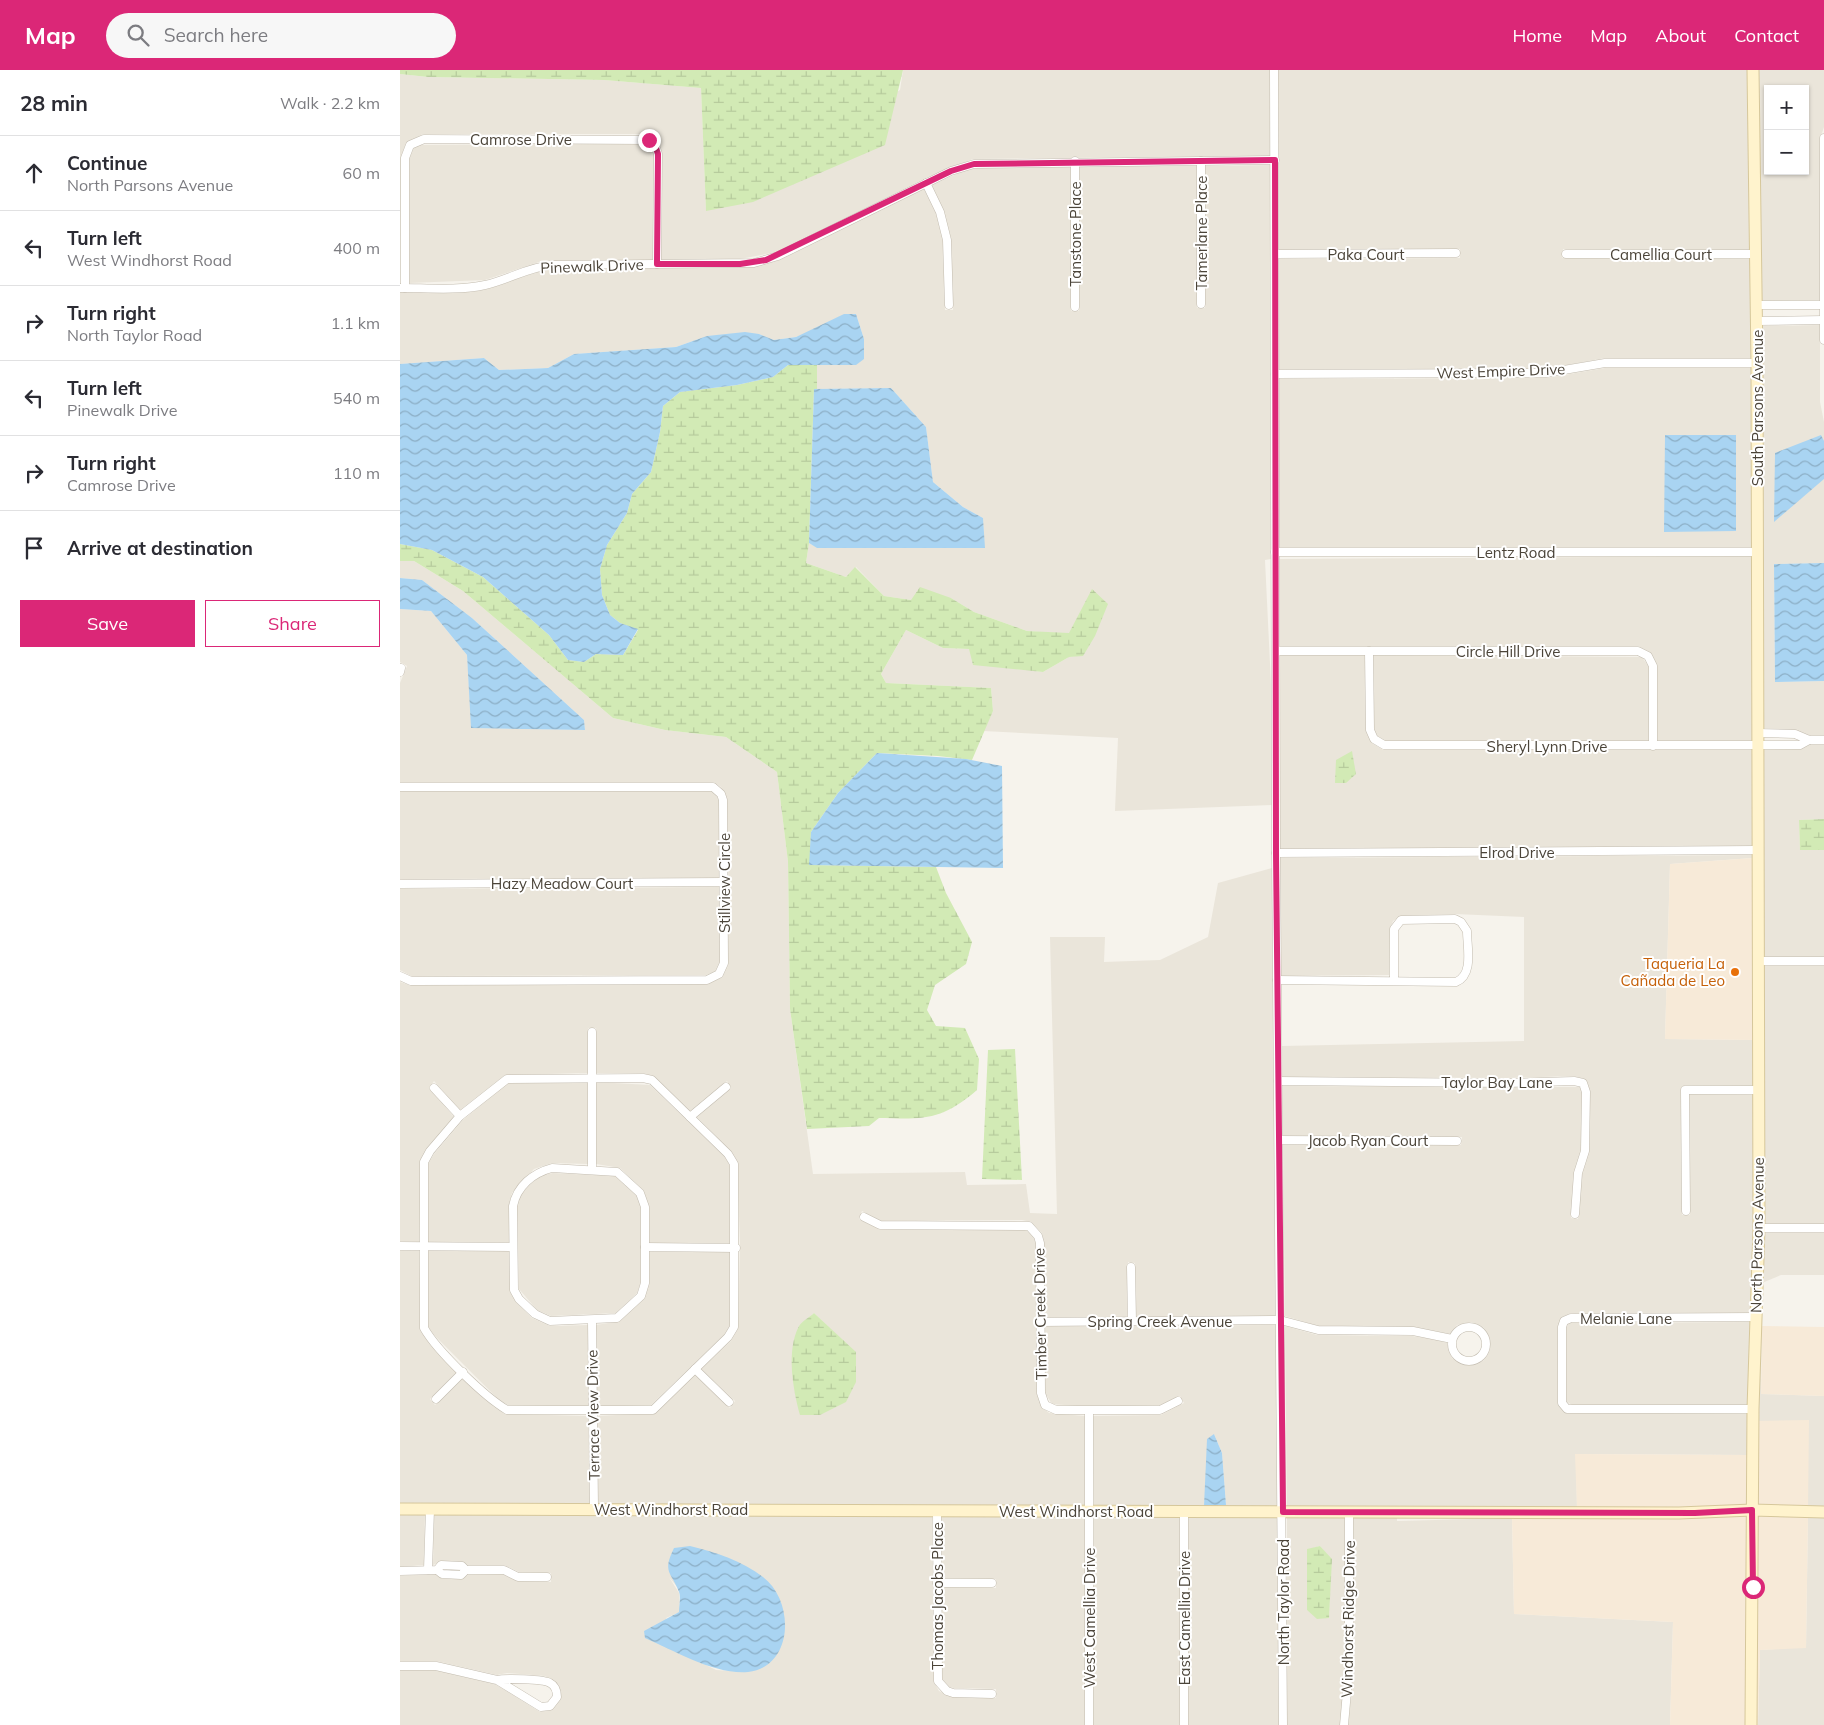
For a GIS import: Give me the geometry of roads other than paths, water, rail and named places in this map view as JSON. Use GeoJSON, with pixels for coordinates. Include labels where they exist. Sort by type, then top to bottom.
{"type":"FeatureCollection","features":[{"type":"Feature","properties":{"kind":"main road","name":"South Parsons Avenue"},"geometry":{"type":"LineString","coordinates":[[1753,70],[1757,363],[1756,745]]}},
{"type":"Feature","properties":{"kind":"main road","name":"North Parsons Avenue"},"geometry":{"type":"LineString","coordinates":[[1751,1725],[1753,1409],[1758,1228],[1756,745]]}},
{"type":"Feature","properties":{"kind":"main road","name":"West Windhorst Road"},"geometry":{"type":"LineString","coordinates":[[400,1509],[1695,1513],[1752,1510],[1824,1512]]}},
{"type":"Feature","properties":{"kind":"street","name":"North Taylor Road"},"geometry":{"type":"LineString","coordinates":[[1274,70],[1276,854],[1283,1512],[1283,1725]]}},
{"type":"Feature","properties":{"kind":"street"},"geometry":{"type":"LineString","coordinates":[[1824,138],[1824,340]]}},
{"type":"Feature","properties":{"kind":"street","name":"Camrose Drive"},"geometry":{"type":"LineString","coordinates":[[402,288],[405,158],[410,145],[424,139],[649,140],[656,148],[658,154],[657,264]]}},
{"type":"Feature","properties":{"kind":"street","name":"Pinewalk Drive"},"geometry":{"type":"LineString","coordinates":[[402,288],[486,285],[539,266],[740,264],[766,260],[926,183],[974,164],[1075,161],[1275,160]]}},
{"type":"Feature","properties":{"kind":"street","name":"Tanstone Place"},"geometry":{"type":"LineString","coordinates":[[1075,161],[1075,307]]}},
{"type":"Feature","properties":{"kind":"street","name":"Tamerlane Place"},"geometry":{"type":"LineString","coordinates":[[1201,161],[1201,304]]}},
{"type":"Feature","properties":{"kind":"street"},"geometry":{"type":"LineString","coordinates":[[926,183],[940,212],[947,240],[949,305]]}},
{"type":"Feature","properties":{"kind":"street","name":"Paka Court"},"geometry":{"type":"LineString","coordinates":[[1275,254],[1456,253]]}},
{"type":"Feature","properties":{"kind":"street","name":"Camellia Court"},"geometry":{"type":"LineString","coordinates":[[1566,254],[1755,254]]}},
{"type":"Feature","properties":{"kind":"street"},"geometry":{"type":"LineString","coordinates":[[1756,306],[1824,305]]}},
{"type":"Feature","properties":{"kind":"street"},"geometry":{"type":"LineString","coordinates":[[1756,321],[1824,320]]}},
{"type":"Feature","properties":{"kind":"street","name":"West Empire Drive"},"geometry":{"type":"LineString","coordinates":[[1275,374],[1546,373],[1605,363],[1757,363]]}},
{"type":"Feature","properties":{"kind":"street","name":"Lentz Road"},"geometry":{"type":"LineString","coordinates":[[1275,552],[1757,552]]}},
{"type":"Feature","properties":{"kind":"street","name":"Circle Hill Drive"},"geometry":{"type":"LineString","coordinates":[[1276,651],[1644,652],[1651,660],[1653,666],[1653,746]]}},
{"type":"Feature","properties":{"kind":"street","name":"Sheryl Lynn Drive"},"geometry":{"type":"LineString","coordinates":[[1369,651],[1370,730],[1374,740],[1384,745],[1800,745],[1809,740]]}},
{"type":"Feature","properties":{"kind":"street","name":"Sheryl Lynn Drive"},"geometry":{"type":"LineString","coordinates":[[1756,733],[1795,734],[1809,740],[1824,740]]}},
{"type":"Feature","properties":{"kind":"street","name":"Stillview Circle"},"geometry":{"type":"LineString","coordinates":[[400,787],[714,787],[721,794],[723,800],[724,882],[724,963],[722,970],[714,978],[411,981],[400,976]]}},
{"type":"Feature","properties":{"kind":"street","name":"Elrod Drive"},"geometry":{"type":"LineString","coordinates":[[1276,854],[1757,850]]}},
{"type":"Feature","properties":{"kind":"street","name":"Hazy Meadow Court"},"geometry":{"type":"LineString","coordinates":[[400,884],[724,882]]}},
{"type":"Feature","properties":{"kind":"street"},"geometry":{"type":"LineString","coordinates":[[1277,980],[1456,982],[1461,980],[1467,972],[1466,931],[1464,925],[1455,919],[1401,920],[1394,929],[1394,980]]}},
{"type":"Feature","properties":{"kind":"street"},"geometry":{"type":"LineString","coordinates":[[1758,961],[1824,961]]}},
{"type":"Feature","properties":{"kind":"street"},"geometry":{"type":"LineString","coordinates":[[592,1032],[592,1169]]}},
{"type":"Feature","properties":{"kind":"street"},"geometry":{"type":"LineString","coordinates":[[592,1078],[652,1080],[728,1154],[734,1164],[736,1248],[734,1327],[728,1337],[653,1410],[507,1410],[496,1404],[463,1372],[429,1337],[424,1328],[424,1162],[430,1151],[460,1116],[507,1079],[592,1078]]}},
{"type":"Feature","properties":{"kind":"street","name":"Taylor Bay Lane"},"geometry":{"type":"LineString","coordinates":[[1278,1081],[1506,1083],[1574,1081],[1583,1083],[1586,1092],[1586,1151],[1578,1173],[1575,1214]]}},
{"type":"Feature","properties":{"kind":"street"},"geometry":{"type":"LineString","coordinates":[[690,1117],[726,1087]]}},
{"type":"Feature","properties":{"kind":"street"},"geometry":{"type":"LineString","coordinates":[[434,1088],[460,1116]]}},
{"type":"Feature","properties":{"kind":"street"},"geometry":{"type":"LineString","coordinates":[[1686,1211],[1685,1090],[1758,1090]]}},
{"type":"Feature","properties":{"kind":"street","name":"Jacob Ryan Court"},"geometry":{"type":"LineString","coordinates":[[1279,1140],[1458,1141]]}},
{"type":"Feature","properties":{"kind":"street"},"geometry":{"type":"LineString","coordinates":[[552,1168],[592,1169],[617,1172],[640,1193],[645,1207],[645,1283],[641,1296],[617,1318],[592,1321],[550,1321],[535,1314],[514,1290],[513,1206],[516,1194],[537,1172],[552,1168]]}},
{"type":"Feature","properties":{"kind":"street","name":"Timber Creek Drive"},"geometry":{"type":"LineString","coordinates":[[864,1217],[880,1225],[1029,1226],[1038,1236],[1040,1243],[1042,1400],[1050,1408],[1056,1410],[1089,1411],[1160,1410],[1178,1401]]}},
{"type":"Feature","properties":{"kind":"street"},"geometry":{"type":"LineString","coordinates":[[1758,1228],[1824,1228]]}},
{"type":"Feature","properties":{"kind":"street"},"geometry":{"type":"LineString","coordinates":[[400,1246],[513,1247]]}},
{"type":"Feature","properties":{"kind":"street"},"geometry":{"type":"LineString","coordinates":[[645,1247],[736,1248]]}},
{"type":"Feature","properties":{"kind":"street"},"geometry":{"type":"LineString","coordinates":[[1131,1267],[1132,1321]]}},
{"type":"Feature","properties":{"kind":"street","name":"Melanie Lane"},"geometry":{"type":"LineString","coordinates":[[1753,1409],[1567,1409],[1562,1403],[1562,1327],[1564,1321],[1571,1318],[1756,1317]]}},
{"type":"Feature","properties":{"kind":"street","name":"Spring Creek Avenue"},"geometry":{"type":"LineString","coordinates":[[1040,1322],[1280,1320],[1318,1330],[1412,1331],[1452,1339]]}},
{"type":"Feature","properties":{"kind":"street","name":"Terrace View Drive"},"geometry":{"type":"LineString","coordinates":[[592,1321],[594,1509]]}},
{"type":"Feature","properties":{"kind":"street"},"geometry":{"type":"LineString","coordinates":[[1470,1326],[1480,1331],[1484,1336],[1486,1347],[1476,1360],[1465,1361],[1452,1350],[1452,1339],[1458,1330],[1470,1326]]}},
{"type":"Feature","properties":{"kind":"street"},"geometry":{"type":"LineString","coordinates":[[695,1369],[729,1402]]}},
{"type":"Feature","properties":{"kind":"street"},"geometry":{"type":"LineString","coordinates":[[436,1399],[463,1372]]}},
{"type":"Feature","properties":{"kind":"street","name":"West Camellia Drive"},"geometry":{"type":"LineString","coordinates":[[1089,1411],[1089,1725]]}},
{"type":"Feature","properties":{"kind":"street"},"geometry":{"type":"LineString","coordinates":[[430,1509],[433,1570]]}},
{"type":"Feature","properties":{"kind":"street","name":"Thomas Jacobs Place"},"geometry":{"type":"LineString","coordinates":[[936,1511],[938,1681],[947,1691],[953,1693],[992,1694]]}},
{"type":"Feature","properties":{"kind":"street","name":"East Camellia Drive"},"geometry":{"type":"LineString","coordinates":[[1184,1512],[1184,1725]]}},
{"type":"Feature","properties":{"kind":"street","name":"Windhorst Ridge Drive"},"geometry":{"type":"LineString","coordinates":[[1344,1725],[1350,1669],[1349,1512]]}},
{"type":"Feature","properties":{"kind":"street"},"geometry":{"type":"LineString","coordinates":[[400,1571],[433,1570],[441,1566],[462,1566],[466,1570],[504,1570],[518,1577],[547,1577]]}},
{"type":"Feature","properties":{"kind":"street"},"geometry":{"type":"LineString","coordinates":[[937,1583],[992,1583]]}},
{"type":"Feature","properties":{"kind":"street"},"geometry":{"type":"LineString","coordinates":[[400,1666],[436,1666],[497,1680],[542,1707],[550,1706],[557,1697],[556,1688],[549,1682],[506,1677],[497,1680]]}},
{"type":"Feature","properties":{"kind":"water"},"geometry":{"type":"Polygon","coordinates":[[[844,314],[856,314],[864,339],[864,359],[856,365],[788,365],[773,377],[737,385],[680,392],[663,406],[660,432],[651,472],[632,494],[627,513],[607,545],[600,569],[602,595],[610,615],[620,623],[638,629],[623,655],[596,654],[584,662],[568,660],[549,635],[483,577],[432,550],[400,544],[400,364],[484,358],[499,370],[548,368],[574,354],[676,347],[707,336],[745,332],[759,334],[774,340],[796,337],[844,314]]]}},
{"type":"Feature","properties":{"kind":"water"},"geometry":{"type":"Polygon","coordinates":[[[891,388],[926,427],[933,482],[963,507],[983,518],[985,548],[817,548],[809,543],[814,389],[891,388]]]}},
{"type":"Feature","properties":{"kind":"water"},"geometry":{"type":"Polygon","coordinates":[[[1665,435],[1736,435],[1736,531],[1664,532],[1665,435]]]}},
{"type":"Feature","properties":{"kind":"water"},"geometry":{"type":"Polygon","coordinates":[[[1821,435],[1824,441],[1824,479],[1774,522],[1775,453],[1821,435]]]}},
{"type":"Feature","properties":{"kind":"water"},"geometry":{"type":"Polygon","coordinates":[[[1824,563],[1824,681],[1775,682],[1774,564],[1824,563]]]}},
{"type":"Feature","properties":{"kind":"water"},"geometry":{"type":"Polygon","coordinates":[[[400,578],[422,580],[472,618],[584,720],[585,730],[471,728],[467,655],[431,611],[400,609],[400,578]]]}},
{"type":"Feature","properties":{"kind":"water"},"geometry":{"type":"Polygon","coordinates":[[[877,753],[966,759],[1002,766],[1003,868],[809,865],[811,832],[838,793],[877,753]]]}},
{"type":"Feature","properties":{"kind":"water"},"geometry":{"type":"Polygon","coordinates":[[[1214,1434],[1222,1453],[1226,1505],[1204,1506],[1207,1439],[1214,1434]]]}},
{"type":"Feature","properties":{"kind":"water"},"geometry":{"type":"Polygon","coordinates":[[[690,1546],[719,1554],[755,1571],[773,1588],[781,1601],[785,1632],[781,1646],[774,1658],[763,1667],[748,1672],[722,1670],[695,1661],[645,1638],[644,1631],[679,1612],[680,1594],[668,1567],[674,1548],[690,1546]]]}},
{"type":"Feature","properties":{"kind":"place","name":"Taqueria La Cañada de Leo"},"geometry":{"type":"Point","coordinates":[1735,972]}}]}
